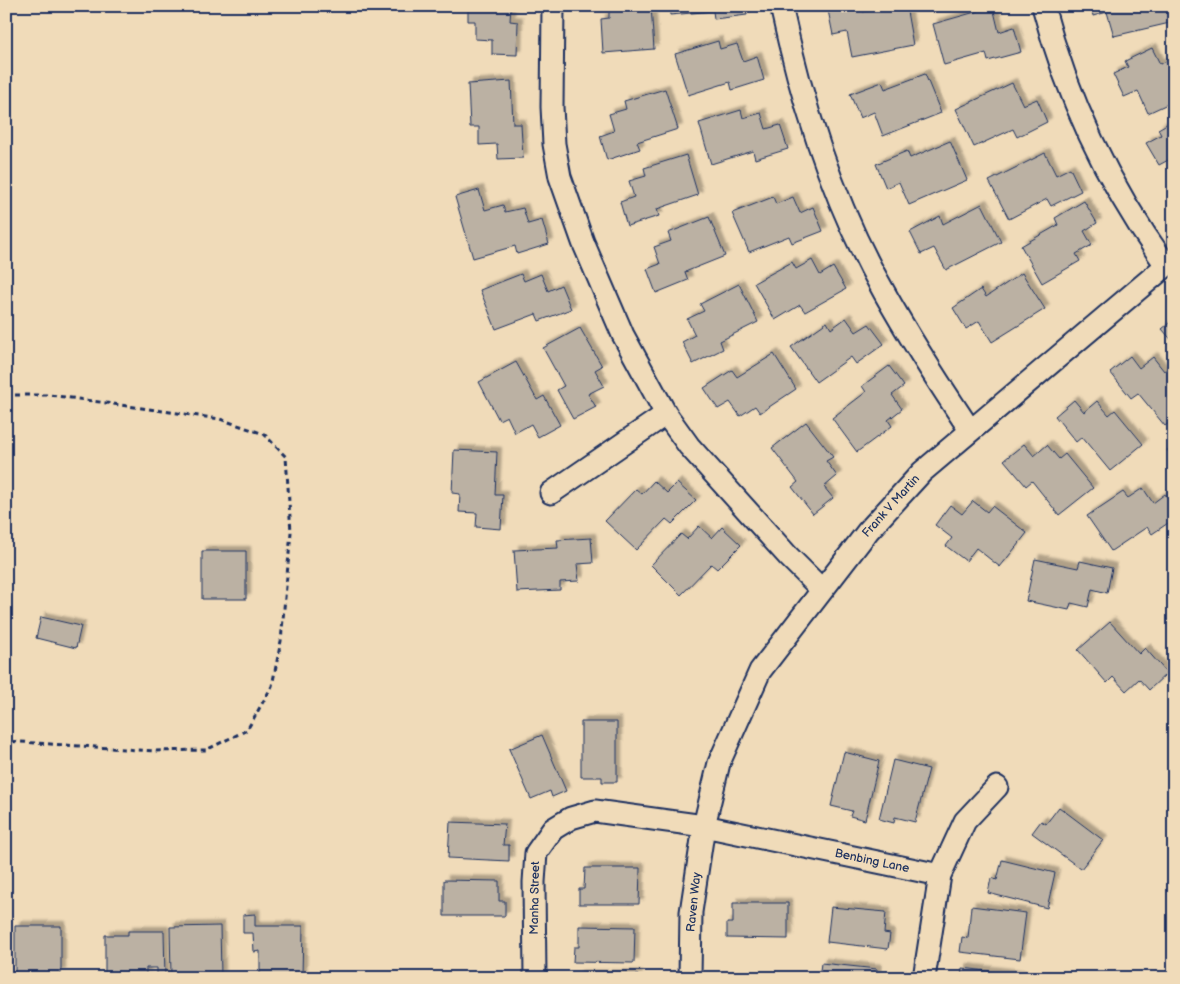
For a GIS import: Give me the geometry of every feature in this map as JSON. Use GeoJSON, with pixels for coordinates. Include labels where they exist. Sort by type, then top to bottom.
{"type":"FeatureCollection","features":[{"type":"Feature","properties":{"kind":"street"},"geometry":{"type":"LineString","coordinates":[[553,6],[552,108],[554,144],[560,177],[603,291],[644,376],[666,414],[716,478],[821,589]]}},
{"type":"Feature","properties":{"kind":"street"},"geometry":{"type":"LineString","coordinates":[[781,6],[813,126],[843,208],[883,291],[970,430]]}},
{"type":"Feature","properties":{"kind":"street"},"geometry":{"type":"LineString","coordinates":[[1043,6],[1082,122],[1114,188],[1135,223],[1170,262]]}},
{"type":"Feature","properties":{"kind":"street","name":"Frank V Martin"},"geometry":{"type":"LineString","coordinates":[[704,826],[719,763],[760,671],[821,589],[894,501],[922,472],[1170,262]]}},
{"type":"Feature","properties":{"kind":"street"},"geometry":{"type":"LineString","coordinates":[[551,493],[666,414]]}},
{"type":"Feature","properties":{"kind":"street"},"geometry":{"type":"LineString","coordinates":[[924,978],[940,875],[965,822],[996,787]]}},
{"type":"Feature","properties":{"kind":"street","name":"Manha Street"},"geometry":{"type":"LineString","coordinates":[[535,978],[534,882],[536,853],[553,829],[571,818],[595,811],[704,826]]}},
{"type":"Feature","properties":{"kind":"street","name":"Benbing Lane"},"geometry":{"type":"LineString","coordinates":[[704,826],[940,875]]}},
{"type":"Feature","properties":{"kind":"street","name":"Raven Way"},"geometry":{"type":"LineString","coordinates":[[690,978],[691,912],[704,826]]}},
{"type":"Feature","properties":{"kind":"path"},"geometry":{"type":"LineString","coordinates":[[6,395],[50,395],[220,420],[264,434],[286,457],[291,532],[281,640],[272,686],[247,730],[206,750],[154,752],[6,741]]}},
{"type":"Feature","properties":{"kind":"building"},"geometry":{"type":"Polygon","coordinates":[[[468,6],[511,6],[510,21],[518,22],[517,55],[492,54],[492,40],[475,39],[475,21],[468,21],[468,6]]]}},
{"type":"Feature","properties":{"kind":"building"},"geometry":{"type":"Polygon","coordinates":[[[609,6],[651,6],[654,49],[603,53],[601,19],[609,18],[609,6]]]}},
{"type":"Feature","properties":{"kind":"building"},"geometry":{"type":"Polygon","coordinates":[[[669,6],[746,6],[747,15],[714,19],[713,11],[670,15],[669,6]]]}},
{"type":"Feature","properties":{"kind":"building"},"geometry":{"type":"Polygon","coordinates":[[[847,6],[862,6],[863,12],[891,6],[906,6],[913,45],[852,57],[847,32],[833,35],[828,10],[847,6]]]}},
{"type":"Feature","properties":{"kind":"building"},"geometry":{"type":"Polygon","coordinates":[[[1091,6],[1170,6],[1174,22],[1114,36],[1107,12],[1093,16],[1091,6]]]}},
{"type":"Feature","properties":{"kind":"building"},"geometry":{"type":"Polygon","coordinates":[[[993,7],[999,32],[1014,27],[1021,52],[988,61],[986,53],[944,65],[933,24],[993,7]]]}},
{"type":"Feature","properties":{"kind":"building"},"geometry":{"type":"Polygon","coordinates":[[[718,41],[720,49],[737,44],[743,61],[757,56],[764,80],[732,90],[730,82],[688,95],[675,54],[718,41]]]}},
{"type":"Feature","properties":{"kind":"building"},"geometry":{"type":"Polygon","coordinates":[[[1152,48],[1160,64],[1174,58],[1174,101],[1148,113],[1138,91],[1124,97],[1113,74],[1128,67],[1125,61],[1152,48]]]}},
{"type":"Feature","properties":{"kind":"building"},"geometry":{"type":"Polygon","coordinates":[[[925,74],[941,113],[883,136],[874,112],[860,118],[850,94],[882,82],[885,89],[925,74]]]}},
{"type":"Feature","properties":{"kind":"building"},"geometry":{"type":"Polygon","coordinates":[[[511,81],[513,124],[521,124],[523,158],[498,159],[497,144],[479,145],[479,127],[470,127],[468,84],[511,81]]]}},
{"type":"Feature","properties":{"kind":"building"},"geometry":{"type":"Polygon","coordinates":[[[1012,83],[1023,105],[1037,99],[1047,122],[1017,137],[1013,129],[974,147],[956,109],[1012,83]]]}},
{"type":"Feature","properties":{"kind":"building"},"geometry":{"type":"Polygon","coordinates":[[[665,89],[678,129],[637,142],[640,149],[607,160],[600,136],[614,131],[609,114],[626,109],[624,101],[665,89]]]}},
{"type":"Feature","properties":{"kind":"building"},"geometry":{"type":"Polygon","coordinates":[[[741,110],[743,118],[761,113],[766,129],[780,125],[788,149],[755,159],[753,151],[711,164],[699,123],[741,110]]]}},
{"type":"Feature","properties":{"kind":"building"},"geometry":{"type":"Polygon","coordinates":[[[1174,120],[1174,161],[1172,158],[1159,165],[1146,143],[1161,135],[1158,129],[1174,120]]]}},
{"type":"Feature","properties":{"kind":"building"},"geometry":{"type":"Polygon","coordinates":[[[950,141],[967,180],[909,205],[899,182],[886,188],[876,164],[907,151],[910,158],[950,141]]]}},
{"type":"Feature","properties":{"kind":"building"},"geometry":{"type":"Polygon","coordinates":[[[1045,153],[1056,175],[1070,168],[1081,191],[1051,206],[1047,199],[1009,219],[989,181],[1045,153]]]}},
{"type":"Feature","properties":{"kind":"building"},"geometry":{"type":"Polygon","coordinates":[[[686,155],[698,195],[657,209],[659,216],[627,226],[620,202],[634,197],[629,181],[646,176],[644,168],[686,155]]]}},
{"type":"Feature","properties":{"kind":"building"},"geometry":{"type":"Polygon","coordinates":[[[479,190],[485,210],[503,205],[505,212],[523,208],[528,224],[542,220],[549,244],[517,254],[515,246],[473,258],[455,197],[479,190]]]}},
{"type":"Feature","properties":{"kind":"building"},"geometry":{"type":"Polygon","coordinates":[[[773,197],[776,204],[793,197],[800,213],[813,207],[823,231],[792,243],[789,236],[749,252],[732,213],[773,197]]]}},
{"type":"Feature","properties":{"kind":"building"},"geometry":{"type":"Polygon","coordinates":[[[1084,201],[1097,223],[1084,231],[1092,245],[1076,254],[1080,261],[1042,283],[1021,246],[1058,225],[1055,218],[1084,201]]]}},
{"type":"Feature","properties":{"kind":"building"},"geometry":{"type":"Polygon","coordinates":[[[982,204],[1001,242],[946,270],[934,248],[921,254],[910,232],[940,216],[943,224],[982,204]]]}},
{"type":"Feature","properties":{"kind":"building"},"geometry":{"type":"Polygon","coordinates":[[[709,217],[725,256],[685,272],[688,280],[656,293],[647,269],[660,264],[654,247],[671,241],[668,233],[709,217]]]}},
{"type":"Feature","properties":{"kind":"building"},"geometry":{"type":"Polygon","coordinates":[[[812,260],[820,275],[833,267],[846,289],[805,312],[800,305],[775,320],[754,283],[792,262],[796,269],[812,260]]]}},
{"type":"Feature","properties":{"kind":"building"},"geometry":{"type":"Polygon","coordinates":[[[1022,273],[1045,309],[992,342],[979,321],[966,329],[953,308],[981,289],[986,297],[1022,273]]]}},
{"type":"Feature","properties":{"kind":"building"},"geometry":{"type":"Polygon","coordinates":[[[521,274],[524,281],[541,274],[548,291],[561,285],[571,309],[539,321],[536,314],[496,329],[480,290],[521,274]]]}},
{"type":"Feature","properties":{"kind":"building"},"geometry":{"type":"Polygon","coordinates":[[[739,284],[758,322],[720,341],[723,349],[693,364],[682,342],[695,335],[687,319],[704,311],[700,304],[739,284]]]}},
{"type":"Feature","properties":{"kind":"building"},"geometry":{"type":"Polygon","coordinates":[[[846,318],[856,332],[869,324],[884,344],[856,364],[851,357],[816,382],[791,347],[827,322],[831,329],[846,318]]]}},
{"type":"Feature","properties":{"kind":"building"},"geometry":{"type":"Polygon","coordinates":[[[1174,319],[1174,343],[1162,329],[1174,319]]]}},
{"type":"Feature","properties":{"kind":"building"},"geometry":{"type":"Polygon","coordinates":[[[580,328],[602,366],[595,370],[604,386],[588,394],[596,407],[573,419],[557,390],[564,386],[543,348],[580,328]]]}},
{"type":"Feature","properties":{"kind":"building"},"geometry":{"type":"Polygon","coordinates":[[[774,354],[796,389],[760,413],[755,406],[740,416],[730,402],[718,409],[704,388],[732,370],[737,377],[774,354]]]}},
{"type":"Feature","properties":{"kind":"building"},"geometry":{"type":"Polygon","coordinates":[[[1130,356],[1139,368],[1153,357],[1164,371],[1171,366],[1174,370],[1174,419],[1165,426],[1138,393],[1131,398],[1110,372],[1130,356]]]}},
{"type":"Feature","properties":{"kind":"building"},"geometry":{"type":"Polygon","coordinates":[[[516,362],[537,400],[544,396],[560,425],[538,437],[531,424],[515,433],[507,416],[499,420],[479,382],[516,362]]]}},
{"type":"Feature","properties":{"kind":"building"},"geometry":{"type":"Polygon","coordinates":[[[889,366],[904,386],[892,395],[902,409],[888,420],[892,426],[857,452],[832,418],[866,392],[862,386],[889,366]]]}},
{"type":"Feature","properties":{"kind":"building"},"geometry":{"type":"Polygon","coordinates":[[[1074,400],[1084,412],[1097,401],[1109,415],[1115,410],[1143,444],[1110,471],[1082,437],[1076,442],[1055,416],[1074,400]]]}},
{"type":"Feature","properties":{"kind":"building"},"geometry":{"type":"Polygon","coordinates":[[[806,422],[833,457],[826,461],[837,476],[824,487],[833,498],[813,514],[792,487],[798,482],[772,448],[806,422]]]}},
{"type":"Feature","properties":{"kind":"building"},"geometry":{"type":"Polygon","coordinates":[[[1024,444],[1034,456],[1047,445],[1059,459],[1065,454],[1093,488],[1059,515],[1032,481],[1026,486],[1004,460],[1024,444]]]}},
{"type":"Feature","properties":{"kind":"building"},"geometry":{"type":"Polygon","coordinates":[[[1174,445],[1174,459],[1167,450],[1174,445]]]}},
{"type":"Feature","properties":{"kind":"building"},"geometry":{"type":"Polygon","coordinates":[[[454,450],[497,452],[495,495],[503,495],[501,529],[476,527],[477,513],[459,512],[460,494],[452,493],[454,450]]]}},
{"type":"Feature","properties":{"kind":"building"},"geometry":{"type":"Polygon","coordinates":[[[654,481],[667,493],[677,483],[696,500],[672,524],[666,519],[636,550],[605,521],[636,489],[642,494],[654,481]]]}},
{"type":"Feature","properties":{"kind":"building"},"geometry":{"type":"Polygon","coordinates":[[[1143,488],[1153,503],[1165,494],[1174,507],[1174,519],[1152,534],[1147,527],[1111,551],[1087,516],[1123,492],[1128,498],[1143,488]]]}},
{"type":"Feature","properties":{"kind":"building"},"geometry":{"type":"Polygon","coordinates":[[[973,501],[987,512],[992,506],[1027,533],[1000,567],[976,548],[966,561],[946,546],[952,538],[935,525],[950,505],[962,514],[973,501]]]}},
{"type":"Feature","properties":{"kind":"building"},"geometry":{"type":"Polygon","coordinates":[[[699,526],[712,538],[722,527],[741,545],[717,569],[711,564],[681,595],[651,565],[681,534],[687,539],[699,526]]]}},
{"type":"Feature","properties":{"kind":"building"},"geometry":{"type":"Polygon","coordinates":[[[591,538],[593,563],[577,564],[579,581],[560,582],[560,590],[517,592],[514,550],[558,548],[557,540],[591,538]]]}},
{"type":"Feature","properties":{"kind":"building"},"geometry":{"type":"Polygon","coordinates":[[[202,551],[246,551],[246,599],[202,599],[202,551]]]}},
{"type":"Feature","properties":{"kind":"building"},"geometry":{"type":"Polygon","coordinates":[[[1035,559],[1078,568],[1080,561],[1112,568],[1107,593],[1092,589],[1088,607],[1071,603],[1069,610],[1026,601],[1035,559]]]}},
{"type":"Feature","properties":{"kind":"building"},"geometry":{"type":"Polygon","coordinates":[[[41,617],[81,626],[76,648],[36,638],[41,617]]]}},
{"type":"Feature","properties":{"kind":"building"},"geometry":{"type":"Polygon","coordinates":[[[1110,622],[1139,654],[1145,648],[1167,673],[1149,690],[1139,679],[1126,691],[1113,677],[1107,683],[1078,650],[1110,622]]]}},
{"type":"Feature","properties":{"kind":"building"},"geometry":{"type":"Polygon","coordinates":[[[581,722],[617,722],[617,782],[602,782],[602,777],[581,777],[581,722]]]}},
{"type":"Feature","properties":{"kind":"building"},"geometry":{"type":"Polygon","coordinates":[[[542,735],[566,791],[552,797],[550,791],[531,799],[509,749],[542,735]]]}},
{"type":"Feature","properties":{"kind":"building"},"geometry":{"type":"Polygon","coordinates":[[[844,752],[879,761],[865,820],[850,816],[852,811],[831,806],[844,752]]]}},
{"type":"Feature","properties":{"kind":"building"},"geometry":{"type":"Polygon","coordinates":[[[893,760],[929,769],[915,822],[895,817],[894,823],[879,819],[893,760]]]}},
{"type":"Feature","properties":{"kind":"building"},"geometry":{"type":"Polygon","coordinates":[[[1059,807],[1103,840],[1081,869],[1032,833],[1041,821],[1046,824],[1059,807]]]}},
{"type":"Feature","properties":{"kind":"building"},"geometry":{"type":"Polygon","coordinates":[[[450,822],[505,824],[503,845],[509,845],[509,861],[448,858],[450,822]]]}},
{"type":"Feature","properties":{"kind":"building"},"geometry":{"type":"Polygon","coordinates":[[[1002,860],[1055,873],[1047,908],[988,893],[991,878],[997,880],[1002,860]]]}},
{"type":"Feature","properties":{"kind":"building"},"geometry":{"type":"Polygon","coordinates":[[[585,868],[640,868],[639,904],[579,904],[579,889],[584,889],[585,868]]]}},
{"type":"Feature","properties":{"kind":"building"},"geometry":{"type":"Polygon","coordinates":[[[444,880],[499,881],[499,901],[505,901],[505,916],[444,916],[444,880]]]}},
{"type":"Feature","properties":{"kind":"building"},"geometry":{"type":"Polygon","coordinates":[[[733,903],[788,903],[788,939],[727,938],[727,923],[733,923],[733,903]]]}},
{"type":"Feature","properties":{"kind":"building"},"geometry":{"type":"Polygon","coordinates":[[[971,906],[1026,913],[1020,959],[960,952],[962,937],[968,938],[971,906]]]}},
{"type":"Feature","properties":{"kind":"building"},"geometry":{"type":"Polygon","coordinates":[[[831,907],[886,912],[884,933],[890,934],[888,949],[827,942],[831,907]]]}},
{"type":"Feature","properties":{"kind":"building"},"geometry":{"type":"Polygon","coordinates":[[[255,914],[255,926],[303,926],[302,977],[260,977],[260,951],[254,952],[253,933],[243,933],[243,915],[255,914]]]}},
{"type":"Feature","properties":{"kind":"building"},"geometry":{"type":"Polygon","coordinates":[[[15,926],[61,926],[61,974],[15,973],[15,926]]]}},
{"type":"Feature","properties":{"kind":"building"},"geometry":{"type":"Polygon","coordinates":[[[220,926],[221,975],[171,976],[170,927],[220,926]]]}},
{"type":"Feature","properties":{"kind":"building"},"geometry":{"type":"Polygon","coordinates":[[[579,926],[635,927],[634,963],[573,962],[574,947],[579,947],[579,926]]]}},
{"type":"Feature","properties":{"kind":"building"},"geometry":{"type":"Polygon","coordinates":[[[128,931],[164,931],[165,978],[157,978],[157,968],[146,968],[146,975],[105,975],[105,935],[128,935],[128,931]]]}},
{"type":"Feature","properties":{"kind":"building"},"geometry":{"type":"Polygon","coordinates":[[[821,963],[877,969],[876,978],[819,978],[821,963]]]}},
{"type":"Feature","properties":{"kind":"building"},"geometry":{"type":"Polygon","coordinates":[[[962,968],[1022,975],[1022,978],[961,978],[962,968]]]}},
{"type":"Feature","properties":{"kind":"building"},"geometry":{"type":"Polygon","coordinates":[[[577,975],[638,975],[638,978],[577,978],[577,975]]]}}]}
